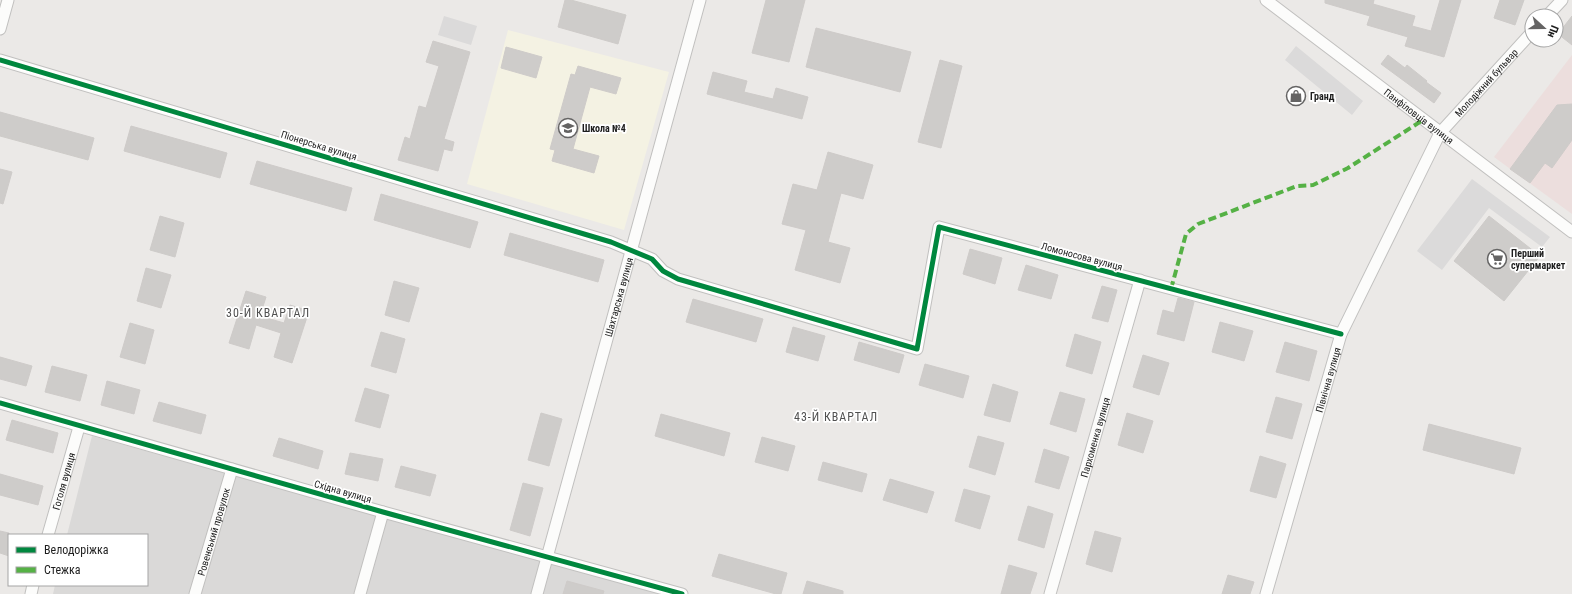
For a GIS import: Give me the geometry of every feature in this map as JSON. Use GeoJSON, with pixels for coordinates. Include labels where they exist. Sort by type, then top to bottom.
{"type":"FeatureCollection","features":[{"type":"Feature","properties":{"kind":"street"},"geometry":{"type":"LineString","coordinates":[[0,29],[8,0]]}},
{"type":"Feature","properties":{"kind":"street","name":"Шахтарська вулиця"},"geometry":{"type":"LineString","coordinates":[[537,594],[700,0]]}},
{"type":"Feature","properties":{"kind":"street","name":"Панфіловців вулиця"},"geometry":{"type":"LineString","coordinates":[[1266,0],[1572,232]]}},
{"type":"Feature","properties":{"kind":"street"},"geometry":{"type":"LineString","coordinates":[[1554,8],[1562,0]]}},
{"type":"Feature","properties":{"kind":"street","name":"Молодіжний бульвар"},"geometry":{"type":"LineString","coordinates":[[1440,133],[1524,41]]}},
{"type":"Feature","properties":{"kind":"street","name":"Піонерська вулиця"},"geometry":{"type":"LineString","coordinates":[[0,60],[611,242],[652,259],[663,271],[678,279],[917,349]]}},
{"type":"Feature","properties":{"kind":"street","name":"Північна вулиця"},"geometry":{"type":"LineString","coordinates":[[1266,594],[1341,334],[1440,133]]}},
{"type":"Feature","properties":{"kind":"street","name":"Ломоносова вулиця"},"geometry":{"type":"LineString","coordinates":[[917,349],[939,227],[1341,334]]}},
{"type":"Feature","properties":{"kind":"street","name":"Пархоменка вулиця"},"geometry":{"type":"LineString","coordinates":[[1050,594],[1140,280]]}},
{"type":"Feature","properties":{"kind":"street","name":"Східна вулиця"},"geometry":{"type":"LineString","coordinates":[[0,403],[79,427],[547,558],[682,594]]}},
{"type":"Feature","properties":{"kind":"street","name":"Гоголя вулиця"},"geometry":{"type":"LineString","coordinates":[[48,534],[79,427]]}},
{"type":"Feature","properties":{"kind":"street","name":"Ровенський провулок"},"geometry":{"type":"LineString","coordinates":[[195,594],[232,469]]}},
{"type":"Feature","properties":{"kind":"street"},"geometry":{"type":"LineString","coordinates":[[360,594],[383,512]]}},
{"type":"Feature","properties":{"kind":"shaded area"},"geometry":{"type":"Polygon","coordinates":[[[444,16],[477,26],[471,45],[438,35],[444,16]]]}},
{"type":"Feature","properties":{"kind":"shaded area","name":"Школа №4"},"geometry":{"type":"Polygon","coordinates":[[[508,30],[669,72],[624,230],[467,184],[508,30]]]}},
{"type":"Feature","properties":{"kind":"shaded area"},"geometry":{"type":"Polygon","coordinates":[[[1296,46],[1363,101],[1352,115],[1285,60],[1296,46]]]}},
{"type":"Feature","properties":{"kind":"shaded area"},"geometry":{"type":"Polygon","coordinates":[[[1572,55],[1572,214],[1494,157],[1572,55]]]}},
{"type":"Feature","properties":{"kind":"shaded area"},"geometry":{"type":"Polygon","coordinates":[[[1472,179],[1550,237],[1542,247],[1489,208],[1442,270],[1417,251],[1472,179]]]}},
{"type":"Feature","properties":{"kind":"shaded area"},"geometry":{"type":"Polygon","coordinates":[[[92,436],[659,594],[53,594],[55,586],[148,586],[148,534],[67,534],[92,436]]]}},
{"type":"Feature","properties":{"kind":"building"},"geometry":{"type":"Polygon","coordinates":[[[565,0],[571,0],[626,15],[618,44],[558,27],[565,0]]]}},
{"type":"Feature","properties":{"kind":"building"},"geometry":{"type":"Polygon","coordinates":[[[766,0],[805,0],[789,62],[752,53],[766,0]]]}},
{"type":"Feature","properties":{"kind":"building"},"geometry":{"type":"Polygon","coordinates":[[[1325,0],[1374,0],[1373,4],[1415,16],[1412,26],[1431,31],[1440,0],[1461,0],[1444,57],[1405,46],[1408,37],[1367,25],[1370,16],[1325,3],[1325,0]]]}},
{"type":"Feature","properties":{"kind":"building"},"geometry":{"type":"Polygon","coordinates":[[[1500,0],[1524,0],[1515,25],[1494,18],[1500,0]]]}},
{"type":"Feature","properties":{"kind":"building"},"geometry":{"type":"Polygon","coordinates":[[[1572,16],[1572,45],[1564,39],[1564,26],[1572,16]]]}},
{"type":"Feature","properties":{"kind":"building"},"geometry":{"type":"Polygon","coordinates":[[[816,28],[911,52],[900,92],[806,67],[816,28]]]}},
{"type":"Feature","properties":{"kind":"building"},"geometry":{"type":"Polygon","coordinates":[[[433,41],[470,52],[444,139],[454,142],[452,151],[444,149],[438,171],[398,160],[405,137],[410,139],[419,106],[426,108],[439,66],[426,62],[433,41]]]}},
{"type":"Feature","properties":{"kind":"building"},"geometry":{"type":"Polygon","coordinates":[[[506,47],[542,57],[536,78],[501,68],[506,47]]]}},
{"type":"Feature","properties":{"kind":"building"},"geometry":{"type":"Polygon","coordinates":[[[1388,55],[1405,68],[1407,65],[1441,93],[1434,103],[1381,64],[1388,55]]]}},
{"type":"Feature","properties":{"kind":"building"},"geometry":{"type":"Polygon","coordinates":[[[940,60],[962,66],[941,148],[918,142],[940,60]]]}},
{"type":"Feature","properties":{"kind":"building","name":"Школа №4"},"geometry":{"type":"Polygon","coordinates":[[[578,66],[621,78],[616,94],[590,87],[573,149],[599,156],[594,173],[552,161],[555,150],[550,149],[571,74],[575,75],[578,66]]]}},
{"type":"Feature","properties":{"kind":"building"},"geometry":{"type":"Polygon","coordinates":[[[713,72],[747,81],[744,92],[773,99],[776,88],[808,97],[802,119],[707,94],[713,72]]]}},
{"type":"Feature","properties":{"kind":"building"},"geometry":{"type":"Polygon","coordinates":[[[1572,104],[1572,140],[1552,168],[1545,163],[1530,183],[1510,169],[1557,105],[1572,104]]]}},
{"type":"Feature","properties":{"kind":"building"},"geometry":{"type":"Polygon","coordinates":[[[0,112],[94,138],[88,160],[0,136],[0,112]]]}},
{"type":"Feature","properties":{"kind":"building"},"geometry":{"type":"Polygon","coordinates":[[[131,126],[227,153],[220,178],[124,151],[131,126]]]}},
{"type":"Feature","properties":{"kind":"building"},"geometry":{"type":"Polygon","coordinates":[[[828,152],[873,165],[863,199],[841,193],[828,242],[850,248],[840,283],[795,270],[806,230],[782,224],[793,184],[817,190],[828,152]]]}},
{"type":"Feature","properties":{"kind":"building"},"geometry":{"type":"Polygon","coordinates":[[[257,161],[352,188],[346,211],[250,184],[257,161]]]}},
{"type":"Feature","properties":{"kind":"building"},"geometry":{"type":"Polygon","coordinates":[[[0,169],[12,172],[3,204],[0,203],[0,169]]]}},
{"type":"Feature","properties":{"kind":"building"},"geometry":{"type":"Polygon","coordinates":[[[381,194],[478,222],[470,248],[374,220],[381,194]]]}},
{"type":"Feature","properties":{"kind":"building"},"geometry":{"type":"Polygon","coordinates":[[[160,216],[184,223],[175,257],[150,250],[160,216]]]}},
{"type":"Feature","properties":{"kind":"building","name":"Перший супермаркет"},"geometry":{"type":"Polygon","coordinates":[[[1489,216],[1540,256],[1504,301],[1454,261],[1489,216]]]}},
{"type":"Feature","properties":{"kind":"building"},"geometry":{"type":"Polygon","coordinates":[[[510,233],[604,260],[598,282],[504,255],[510,233]]]}},
{"type":"Feature","properties":{"kind":"building"},"geometry":{"type":"Polygon","coordinates":[[[970,249],[1002,258],[995,284],[963,274],[970,249]]]}},
{"type":"Feature","properties":{"kind":"building"},"geometry":{"type":"Polygon","coordinates":[[[1026,265],[1058,275],[1051,299],[1018,290],[1026,265]]]}},
{"type":"Feature","properties":{"kind":"building"},"geometry":{"type":"Polygon","coordinates":[[[146,268],[171,275],[161,308],[137,301],[146,268]]]}},
{"type":"Feature","properties":{"kind":"building"},"geometry":{"type":"Polygon","coordinates":[[[394,281],[419,288],[409,322],[385,315],[394,281]]]}},
{"type":"Feature","properties":{"kind":"building"},"geometry":{"type":"Polygon","coordinates":[[[1102,286],[1117,290],[1108,322],[1092,318],[1102,286]]]}},
{"type":"Feature","properties":{"kind":"building"},"geometry":{"type":"Polygon","coordinates":[[[246,291],[266,297],[260,316],[284,323],[290,305],[309,311],[292,363],[274,357],[281,333],[256,325],[249,349],[229,343],[246,291]]]}},
{"type":"Feature","properties":{"kind":"building"},"geometry":{"type":"Polygon","coordinates":[[[1178,298],[1194,302],[1184,341],[1157,334],[1163,310],[1174,313],[1178,298]]]}},
{"type":"Feature","properties":{"kind":"building"},"geometry":{"type":"Polygon","coordinates":[[[693,299],[763,319],[756,342],[686,322],[693,299]]]}},
{"type":"Feature","properties":{"kind":"building"},"geometry":{"type":"Polygon","coordinates":[[[1220,322],[1253,331],[1244,361],[1212,352],[1220,322]]]}},
{"type":"Feature","properties":{"kind":"building"},"geometry":{"type":"Polygon","coordinates":[[[130,323],[154,330],[145,364],[120,357],[130,323]]]}},
{"type":"Feature","properties":{"kind":"building"},"geometry":{"type":"Polygon","coordinates":[[[793,327],[825,336],[818,361],[786,352],[793,327]]]}},
{"type":"Feature","properties":{"kind":"building"},"geometry":{"type":"Polygon","coordinates":[[[381,332],[405,339],[396,373],[371,366],[381,332]]]}},
{"type":"Feature","properties":{"kind":"building"},"geometry":{"type":"Polygon","coordinates":[[[1075,334],[1101,342],[1092,374],[1066,366],[1075,334]]]}},
{"type":"Feature","properties":{"kind":"building"},"geometry":{"type":"Polygon","coordinates":[[[859,342],[904,355],[899,373],[854,360],[859,342]]]}},
{"type":"Feature","properties":{"kind":"building"},"geometry":{"type":"Polygon","coordinates":[[[1285,342],[1317,351],[1309,381],[1276,372],[1285,342]]]}},
{"type":"Feature","properties":{"kind":"building"},"geometry":{"type":"Polygon","coordinates":[[[1143,355],[1169,363],[1159,395],[1133,387],[1143,355]]]}},
{"type":"Feature","properties":{"kind":"building"},"geometry":{"type":"Polygon","coordinates":[[[0,357],[32,366],[26,386],[0,379],[0,357]]]}},
{"type":"Feature","properties":{"kind":"building"},"geometry":{"type":"Polygon","coordinates":[[[925,364],[969,376],[963,398],[919,385],[925,364]]]}},
{"type":"Feature","properties":{"kind":"building"},"geometry":{"type":"Polygon","coordinates":[[[52,366],[87,375],[80,401],[45,392],[52,366]]]}},
{"type":"Feature","properties":{"kind":"building"},"geometry":{"type":"Polygon","coordinates":[[[107,381],[140,390],[134,414],[101,405],[107,381]]]}},
{"type":"Feature","properties":{"kind":"building"},"geometry":{"type":"Polygon","coordinates":[[[993,384],[1018,392],[1010,422],[984,415],[993,384]]]}},
{"type":"Feature","properties":{"kind":"building"},"geometry":{"type":"Polygon","coordinates":[[[365,388],[389,395],[380,428],[355,421],[365,388]]]}},
{"type":"Feature","properties":{"kind":"building"},"geometry":{"type":"Polygon","coordinates":[[[1060,392],[1085,399],[1076,432],[1050,424],[1060,392]]]}},
{"type":"Feature","properties":{"kind":"building"},"geometry":{"type":"Polygon","coordinates":[[[1276,397],[1302,404],[1292,439],[1266,432],[1276,397]]]}},
{"type":"Feature","properties":{"kind":"building"},"geometry":{"type":"Polygon","coordinates":[[[159,402],[206,415],[201,434],[153,421],[159,402]]]}},
{"type":"Feature","properties":{"kind":"building"},"geometry":{"type":"Polygon","coordinates":[[[541,413],[562,419],[549,466],[528,460],[541,413]]]}},
{"type":"Feature","properties":{"kind":"building"},"geometry":{"type":"Polygon","coordinates":[[[1127,413],[1153,421],[1143,453],[1118,445],[1127,413]]]}},
{"type":"Feature","properties":{"kind":"building"},"geometry":{"type":"Polygon","coordinates":[[[661,414],[730,433],[724,456],[655,436],[661,414]]]}},
{"type":"Feature","properties":{"kind":"building"},"geometry":{"type":"Polygon","coordinates":[[[12,420],[58,433],[53,453],[6,440],[12,420]]]}},
{"type":"Feature","properties":{"kind":"building"},"geometry":{"type":"Polygon","coordinates":[[[1429,424],[1521,448],[1514,474],[1423,450],[1429,424]]]}},
{"type":"Feature","properties":{"kind":"building"},"geometry":{"type":"Polygon","coordinates":[[[978,436],[1004,443],[995,475],[969,467],[978,436]]]}},
{"type":"Feature","properties":{"kind":"building"},"geometry":{"type":"Polygon","coordinates":[[[762,437],[795,446],[788,471],[755,462],[762,437]]]}},
{"type":"Feature","properties":{"kind":"building"},"geometry":{"type":"Polygon","coordinates":[[[279,438],[323,451],[318,469],[273,456],[279,438]]]}},
{"type":"Feature","properties":{"kind":"building"},"geometry":{"type":"Polygon","coordinates":[[[1044,449],[1069,457],[1059,489],[1035,482],[1044,449]]]}},
{"type":"Feature","properties":{"kind":"building"},"geometry":{"type":"Polygon","coordinates":[[[350,453],[383,459],[378,481],[345,474],[350,453]]]}},
{"type":"Feature","properties":{"kind":"building"},"geometry":{"type":"Polygon","coordinates":[[[1260,456],[1286,464],[1276,498],[1250,491],[1260,456]]]}},
{"type":"Feature","properties":{"kind":"building"},"geometry":{"type":"Polygon","coordinates":[[[823,462],[867,474],[862,492],[818,480],[823,462]]]}},
{"type":"Feature","properties":{"kind":"building"},"geometry":{"type":"Polygon","coordinates":[[[401,466],[436,475],[430,496],[395,487],[401,466]]]}},
{"type":"Feature","properties":{"kind":"building"},"geometry":{"type":"Polygon","coordinates":[[[0,474],[43,486],[38,505],[0,495],[0,474]]]}},
{"type":"Feature","properties":{"kind":"building"},"geometry":{"type":"Polygon","coordinates":[[[890,479],[934,492],[927,513],[883,500],[890,479]]]}},
{"type":"Feature","properties":{"kind":"building"},"geometry":{"type":"Polygon","coordinates":[[[523,483],[543,488],[530,536],[510,530],[523,483]]]}},
{"type":"Feature","properties":{"kind":"building"},"geometry":{"type":"Polygon","coordinates":[[[964,489],[990,496],[980,529],[955,521],[964,489]]]}},
{"type":"Feature","properties":{"kind":"building"},"geometry":{"type":"Polygon","coordinates":[[[1028,506],[1053,514],[1044,548],[1018,540],[1028,506]]]}},
{"type":"Feature","properties":{"kind":"building"},"geometry":{"type":"Polygon","coordinates":[[[0,531],[9,534],[8,556],[0,553],[0,531]]]}},
{"type":"Feature","properties":{"kind":"building"},"geometry":{"type":"Polygon","coordinates":[[[1095,531],[1121,538],[1112,572],[1086,564],[1095,531]]]}},
{"type":"Feature","properties":{"kind":"building"},"geometry":{"type":"Polygon","coordinates":[[[719,554],[787,573],[781,594],[776,594],[712,576],[719,554]]]}},
{"type":"Feature","properties":{"kind":"building"},"geometry":{"type":"Polygon","coordinates":[[[1009,565],[1037,573],[1030,594],[1001,594],[1009,565]]]}},
{"type":"Feature","properties":{"kind":"building"},"geometry":{"type":"Polygon","coordinates":[[[1228,575],[1254,582],[1250,594],[1222,594],[1228,575]]]}},
{"type":"Feature","properties":{"kind":"building"},"geometry":{"type":"Polygon","coordinates":[[[567,581],[604,591],[603,594],[563,594],[567,581]]]}},
{"type":"Feature","properties":{"kind":"building"},"geometry":{"type":"Polygon","coordinates":[[[807,581],[843,591],[843,594],[803,594],[807,581]]]}},
{"type":"Feature","properties":{"kind":"marked path"},"geometry":{"type":"LineString","coordinates":[[1171,289],[1186,234],[1198,224],[1297,186],[1313,185],[1348,168],[1423,120]]}},
{"type":"Feature","properties":{"kind":"cycle path"},"geometry":{"type":"LineString","coordinates":[[0,60],[611,242],[652,259],[663,271],[678,279],[917,349],[939,227],[1341,334]]}},
{"type":"Feature","properties":{"kind":"cycle path"},"geometry":{"type":"LineString","coordinates":[[0,403],[383,512],[682,594]]}},
{"type":"Feature","properties":{"kind":"place","name":"Гранд"},"geometry":{"type":"Point","coordinates":[1296,96]}},
{"type":"Feature","properties":{"kind":"place","name":"Школа №4"},"geometry":{"type":"Point","coordinates":[568,128]}},
{"type":"Feature","properties":{"kind":"place","name":"Перший супермаркет"},"geometry":{"type":"Point","coordinates":[1497,259]}},
{"type":"Feature","properties":{"kind":"district","name":"30-Й КВАРТАЛ"},"geometry":{"type":"Point","coordinates":[268,313]}},
{"type":"Feature","properties":{"kind":"district","name":"43-Й КВАРТАЛ"},"geometry":{"type":"Point","coordinates":[836,417]}}]}
